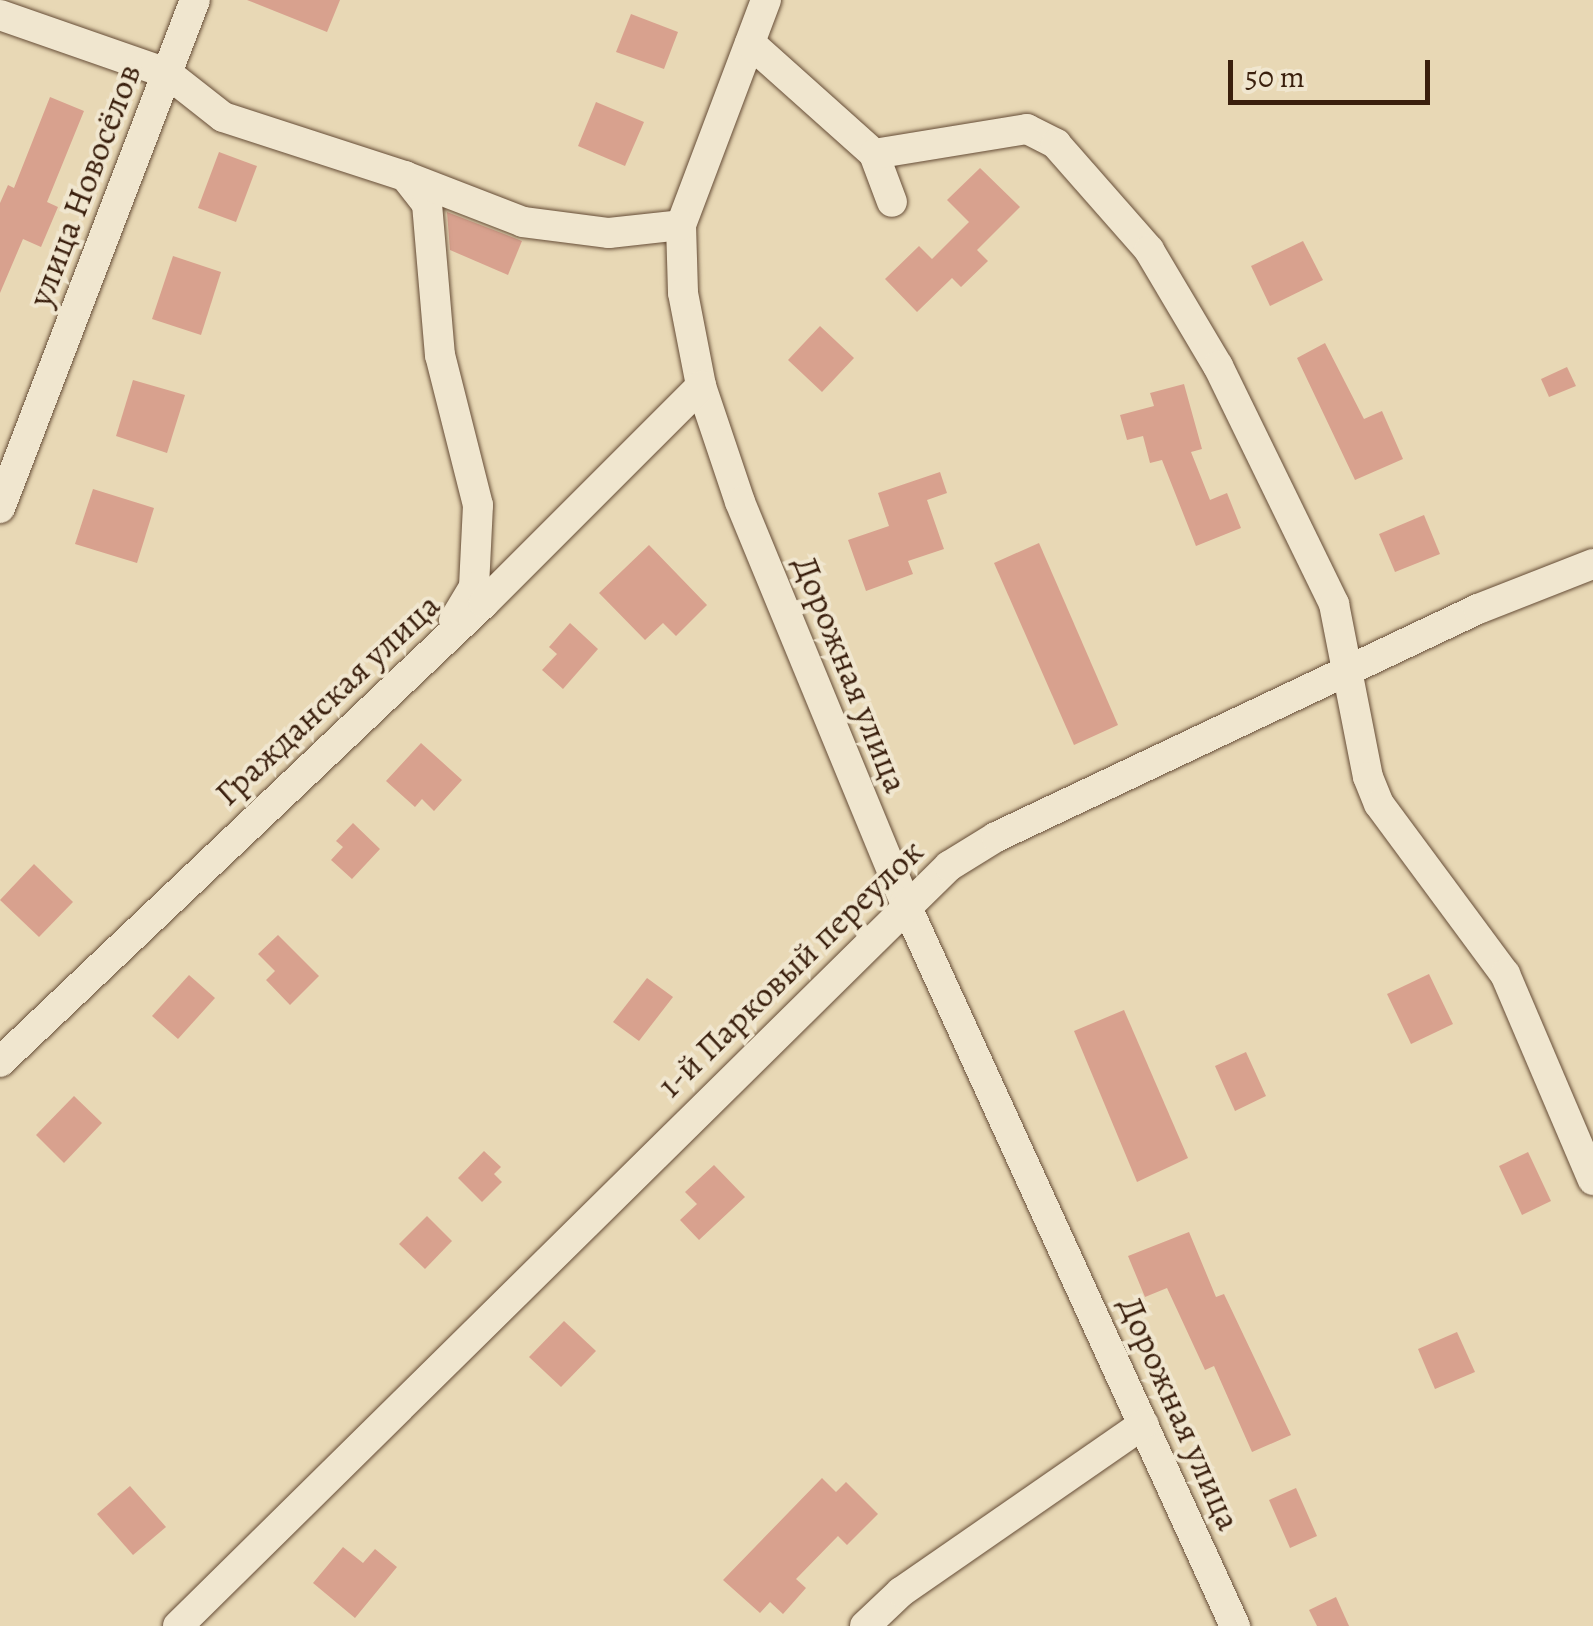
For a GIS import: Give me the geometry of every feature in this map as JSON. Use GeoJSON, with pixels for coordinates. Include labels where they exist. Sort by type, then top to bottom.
{"type":"FeatureCollection","features":[{"type":"Feature","properties":{"kind":"street","name":"улица Новосёлов"},"geometry":{"type":"LineString","coordinates":[[0,508],[196,0]]}},
{"type":"Feature","properties":{"kind":"street","name":"Дорожная улица"},"geometry":{"type":"LineString","coordinates":[[766,0],[682,225],[683,293],[701,386],[740,502],[905,903],[1236,1626]]}},
{"type":"Feature","properties":{"kind":"street"},"geometry":{"type":"LineString","coordinates":[[0,15],[167,73],[223,117],[404,176],[523,222],[609,234],[682,225]]}},
{"type":"Feature","properties":{"kind":"street"},"geometry":{"type":"LineString","coordinates":[[750,43],[874,154],[892,202]]}},
{"type":"Feature","properties":{"kind":"street"},"geometry":{"type":"LineString","coordinates":[[874,154],[1001,130],[1027,129],[1056,144],[1149,250],[1218,366],[1334,604],[1368,778],[1379,804],[1505,974],[1593,1180]]}},
{"type":"Feature","properties":{"kind":"street"},"geometry":{"type":"LineString","coordinates":[[404,176],[427,204],[440,355],[478,505],[474,588],[434,646]]}},
{"type":"Feature","properties":{"kind":"street","name":"Гражданская улица"},"geometry":{"type":"LineString","coordinates":[[0,1062],[701,386]]}},
{"type":"Feature","properties":{"kind":"street","name":"1-й Парковый переулок"},"geometry":{"type":"LineString","coordinates":[[178,1626],[905,903],[996,836],[1478,609],[1593,564]]}},
{"type":"Feature","properties":{"kind":"street"},"geometry":{"type":"LineString","coordinates":[[864,1626],[900,1592],[1144,1424]]}},
{"type":"Feature","properties":{"kind":"building"},"geometry":{"type":"Polygon","coordinates":[[[247,0],[340,0],[327,32],[247,0]]]}},
{"type":"Feature","properties":{"kind":"building"},"geometry":{"type":"Polygon","coordinates":[[[631,14],[678,32],[664,69],[616,52],[631,14]]]}},
{"type":"Feature","properties":{"kind":"building"},"geometry":{"type":"Polygon","coordinates":[[[50,97],[84,111],[47,202],[58,207],[41,247],[23,239],[0,293],[0,203],[8,185],[14,188],[50,97]]]}},
{"type":"Feature","properties":{"kind":"building"},"geometry":{"type":"Polygon","coordinates":[[[596,102],[644,122],[625,166],[578,146],[596,102]]]}},
{"type":"Feature","properties":{"kind":"building"},"geometry":{"type":"Polygon","coordinates":[[[219,152],[257,166],[236,222],[198,208],[219,152]]]}},
{"type":"Feature","properties":{"kind":"building"},"geometry":{"type":"Polygon","coordinates":[[[980,168],[1020,207],[977,250],[988,261],[961,287],[952,278],[917,312],[885,279],[919,246],[932,259],[969,222],[947,200],[980,168]]]}},
{"type":"Feature","properties":{"kind":"building"},"geometry":{"type":"Polygon","coordinates":[[[447,212],[522,241],[508,275],[450,250],[447,212]]]}},
{"type":"Feature","properties":{"kind":"building"},"geometry":{"type":"Polygon","coordinates":[[[1303,241],[1323,280],[1270,306],[1251,266],[1303,241]]]}},
{"type":"Feature","properties":{"kind":"building"},"geometry":{"type":"Polygon","coordinates":[[[173,256],[221,272],[201,335],[152,319],[173,256]]]}},
{"type":"Feature","properties":{"kind":"building"},"geometry":{"type":"Polygon","coordinates":[[[820,326],[854,358],[822,392],[788,360],[820,326]]]}},
{"type":"Feature","properties":{"kind":"building"},"geometry":{"type":"Polygon","coordinates":[[[1325,343],[1364,419],[1382,411],[1403,459],[1355,480],[1297,358],[1325,343]]]}},
{"type":"Feature","properties":{"kind":"building"},"geometry":{"type":"Polygon","coordinates":[[[1567,367],[1576,386],[1549,397],[1541,379],[1567,367]]]}},
{"type":"Feature","properties":{"kind":"building"},"geometry":{"type":"Polygon","coordinates":[[[133,380],[185,395],[167,453],[116,436],[133,380]]]}},
{"type":"Feature","properties":{"kind":"building"},"geometry":{"type":"Polygon","coordinates":[[[1184,384],[1202,449],[1191,452],[1210,500],[1227,493],[1241,528],[1196,546],[1162,460],[1150,463],[1143,436],[1127,440],[1120,415],[1154,406],[1150,393],[1184,384]]]}},
{"type":"Feature","properties":{"kind":"building"},"geometry":{"type":"Polygon","coordinates":[[[940,472],[947,493],[927,500],[944,549],[908,561],[913,574],[866,591],[848,540],[889,526],[878,493],[940,472]]]}},
{"type":"Feature","properties":{"kind":"building"},"geometry":{"type":"Polygon","coordinates":[[[93,489],[154,508],[137,563],[75,544],[93,489]]]}},
{"type":"Feature","properties":{"kind":"building"},"geometry":{"type":"Polygon","coordinates":[[[1424,515],[1440,554],[1395,572],[1379,534],[1424,515]]]}},
{"type":"Feature","properties":{"kind":"building"},"geometry":{"type":"Polygon","coordinates":[[[1039,543],[1118,725],[1074,745],[994,563],[1039,543]]]}},
{"type":"Feature","properties":{"kind":"building"},"geometry":{"type":"Polygon","coordinates":[[[649,545],[707,605],[676,636],[663,623],[645,640],[599,593],[649,545]]]}},
{"type":"Feature","properties":{"kind":"building"},"geometry":{"type":"Polygon","coordinates":[[[570,623],[598,649],[563,689],[542,670],[557,654],[549,647],[570,623]]]}},
{"type":"Feature","properties":{"kind":"building"},"geometry":{"type":"Polygon","coordinates":[[[421,743],[462,780],[434,811],[422,799],[415,807],[386,781],[421,743]]]}},
{"type":"Feature","properties":{"kind":"building"},"geometry":{"type":"Polygon","coordinates":[[[353,823],[380,849],[352,879],[331,860],[343,847],[336,841],[353,823]]]}},
{"type":"Feature","properties":{"kind":"building"},"geometry":{"type":"Polygon","coordinates":[[[34,864],[73,902],[39,937],[0,900],[34,864]]]}},
{"type":"Feature","properties":{"kind":"building"},"geometry":{"type":"Polygon","coordinates":[[[278,935],[319,976],[290,1005],[266,980],[275,971],[258,954],[278,935]]]}},
{"type":"Feature","properties":{"kind":"building"},"geometry":{"type":"Polygon","coordinates":[[[1429,974],[1453,1024],[1411,1044],[1387,994],[1429,974]]]}},
{"type":"Feature","properties":{"kind":"building"},"geometry":{"type":"Polygon","coordinates":[[[189,975],[215,998],[178,1039],[152,1016],[189,975]]]}},
{"type":"Feature","properties":{"kind":"building"},"geometry":{"type":"Polygon","coordinates":[[[647,978],[673,997],[639,1041],[613,1022],[647,978]]]}},
{"type":"Feature","properties":{"kind":"building"},"geometry":{"type":"Polygon","coordinates":[[[1124,1010],[1188,1158],[1137,1182],[1074,1031],[1124,1010]]]}},
{"type":"Feature","properties":{"kind":"building"},"geometry":{"type":"Polygon","coordinates":[[[1246,1052],[1266,1096],[1235,1111],[1215,1066],[1246,1052]]]}},
{"type":"Feature","properties":{"kind":"building"},"geometry":{"type":"Polygon","coordinates":[[[74,1096],[102,1123],[64,1163],[36,1135],[74,1096]]]}},
{"type":"Feature","properties":{"kind":"building"},"geometry":{"type":"Polygon","coordinates":[[[484,1151],[501,1167],[494,1174],[502,1182],[482,1202],[458,1178],[484,1151]]]}},
{"type":"Feature","properties":{"kind":"building"},"geometry":{"type":"Polygon","coordinates":[[[1528,1152],[1551,1201],[1522,1215],[1499,1166],[1528,1152]]]}},
{"type":"Feature","properties":{"kind":"building"},"geometry":{"type":"Polygon","coordinates":[[[714,1165],[745,1197],[699,1240],[680,1220],[697,1204],[685,1192],[714,1165]]]}},
{"type":"Feature","properties":{"kind":"building"},"geometry":{"type":"Polygon","coordinates":[[[427,1216],[452,1241],[425,1269],[399,1244],[427,1216]]]}},
{"type":"Feature","properties":{"kind":"building"},"geometry":{"type":"Polygon","coordinates":[[[1189,1232],[1216,1297],[1224,1294],[1291,1435],[1252,1452],[1214,1366],[1205,1370],[1167,1288],[1145,1297],[1128,1256],[1189,1232]]]}},
{"type":"Feature","properties":{"kind":"building"},"geometry":{"type":"Polygon","coordinates":[[[564,1321],[596,1351],[561,1387],[529,1357],[564,1321]]]}},
{"type":"Feature","properties":{"kind":"building"},"geometry":{"type":"Polygon","coordinates":[[[1457,1332],[1475,1372],[1435,1389],[1418,1349],[1457,1332]]]}},
{"type":"Feature","properties":{"kind":"building"},"geometry":{"type":"Polygon","coordinates":[[[822,1478],[836,1492],[846,1482],[878,1514],[847,1545],[838,1536],[796,1579],[806,1588],[783,1614],[770,1602],[760,1613],[723,1580],[822,1478]]]}},
{"type":"Feature","properties":{"kind":"building"},"geometry":{"type":"Polygon","coordinates":[[[130,1486],[166,1527],[133,1555],[97,1514],[130,1486]]]}},
{"type":"Feature","properties":{"kind":"building"},"geometry":{"type":"Polygon","coordinates":[[[1296,1488],[1317,1536],[1290,1548],[1269,1500],[1296,1488]]]}},
{"type":"Feature","properties":{"kind":"building"},"geometry":{"type":"Polygon","coordinates":[[[343,1547],[363,1563],[375,1549],[397,1567],[355,1618],[313,1583],[343,1547]]]}},
{"type":"Feature","properties":{"kind":"building"},"geometry":{"type":"Polygon","coordinates":[[[1336,1597],[1349,1626],[1317,1626],[1309,1610],[1336,1597]]]}}]}
